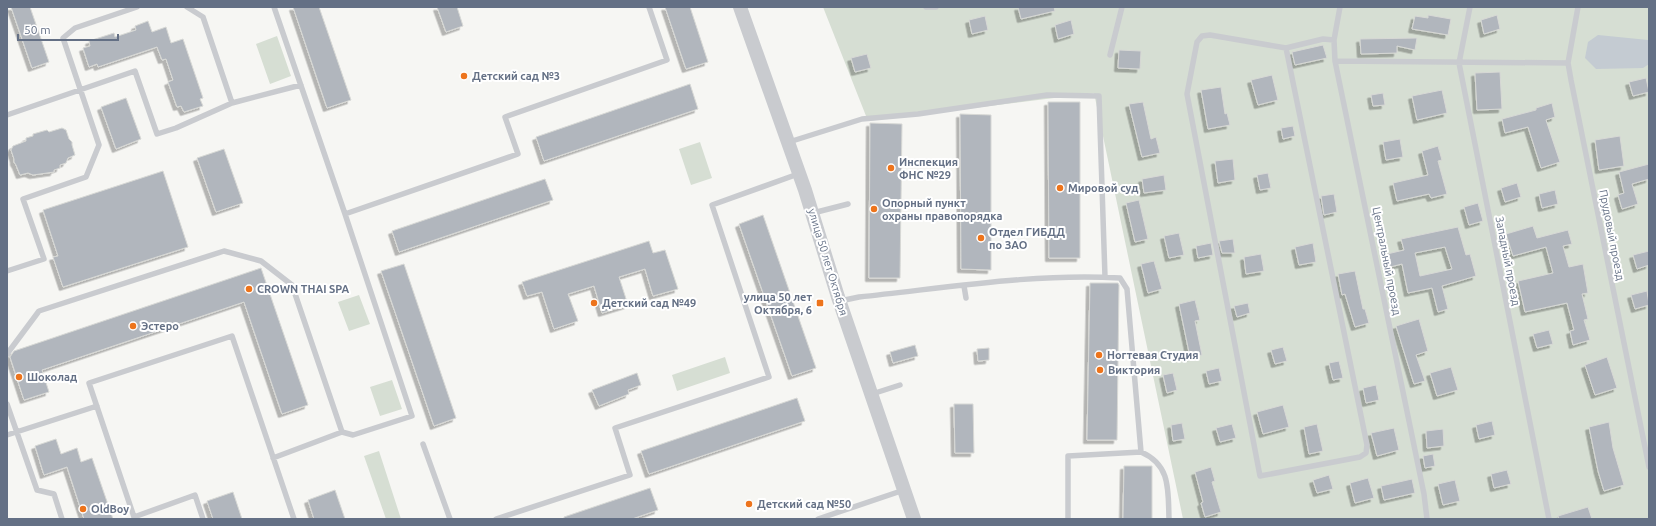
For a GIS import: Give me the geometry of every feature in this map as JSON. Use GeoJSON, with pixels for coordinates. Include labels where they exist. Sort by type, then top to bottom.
{"type":"FeatureCollection","features":[{"type":"Feature","properties":{"kind":"street","name":"улица 50 лет Октября"},"geometry":{"type":"LineString","coordinates":[[740,7],[789,142],[840,301],[914,519]]}},
{"type":"Feature","properties":{"kind":"lane"},"geometry":{"type":"LineString","coordinates":[[7,271],[44,259],[23,199],[86,176],[99,145],[63,38],[75,28],[137,7]]}},
{"type":"Feature","properties":{"kind":"lane"},"geometry":{"type":"LineString","coordinates":[[187,7],[203,17],[232,103]]}},
{"type":"Feature","properties":{"kind":"lane"},"geometry":{"type":"LineString","coordinates":[[273,458],[342,432],[353,435],[412,416],[274,7]]}},
{"type":"Feature","properties":{"kind":"lane"},"geometry":{"type":"LineString","coordinates":[[345,214],[518,154],[505,117],[667,60],[649,7]]}},
{"type":"Feature","properties":{"kind":"lane"},"geometry":{"type":"LineString","coordinates":[[926,7],[936,7]]}},
{"type":"Feature","properties":{"kind":"lane"},"geometry":{"type":"LineString","coordinates":[[1110,55],[1122,7]]}},
{"type":"Feature","properties":{"kind":"lane","name":"Центральный проезд"},"geometry":{"type":"LineString","coordinates":[[1340,7],[1334,40],[1335,61],[1424,494],[1427,519]]}},
{"type":"Feature","properties":{"kind":"lane","name":"Западный проезд"},"geometry":{"type":"LineString","coordinates":[[1470,7],[1459,63],[1549,519]]}},
{"type":"Feature","properties":{"kind":"lane","name":"Прудовый проезд"},"geometry":{"type":"LineString","coordinates":[[1578,7],[1568,63],[1649,467]]}},
{"type":"Feature","properties":{"kind":"lane"},"geometry":{"type":"LineString","coordinates":[[1286,48],[1367,445],[1366,453],[1360,457],[1260,476],[1187,94],[1197,42],[1202,36],[1210,35],[1286,48],[1323,39],[1334,40]]}},
{"type":"Feature","properties":{"kind":"lane"},"geometry":{"type":"LineString","coordinates":[[1335,61],[1568,63]]}},
{"type":"Feature","properties":{"kind":"lane"},"geometry":{"type":"LineString","coordinates":[[7,115],[135,71],[157,134],[176,128],[232,103],[301,85]]}},
{"type":"Feature","properties":{"kind":"lane"},"geometry":{"type":"LineString","coordinates":[[789,142],[862,119],[918,114],[1047,95],[1099,96],[1105,277]]}},
{"type":"Feature","properties":{"kind":"lane"},"geometry":{"type":"LineString","coordinates":[[496,519],[630,475],[615,428],[769,377],[712,205],[799,174]]}},
{"type":"Feature","properties":{"kind":"lane"},"geometry":{"type":"LineString","coordinates":[[813,213],[848,204]]}},
{"type":"Feature","properties":{"kind":"lane"},"geometry":{"type":"LineString","coordinates":[[7,354],[39,311],[224,251],[262,261],[292,285],[342,432]]}},
{"type":"Feature","properties":{"kind":"lane"},"geometry":{"type":"LineString","coordinates":[[840,301],[859,297],[1008,280],[1105,277],[1120,278],[1128,289],[1141,452]]}},
{"type":"Feature","properties":{"kind":"lane"},"geometry":{"type":"LineString","coordinates":[[964,286],[966,298]]}},
{"type":"Feature","properties":{"kind":"lane"},"geometry":{"type":"LineString","coordinates":[[203,519],[195,495],[134,517],[89,383],[232,336],[294,519]]}},
{"type":"Feature","properties":{"kind":"lane"},"geometry":{"type":"LineString","coordinates":[[871,394],[900,385]]}},
{"type":"Feature","properties":{"kind":"lane"},"geometry":{"type":"LineString","coordinates":[[7,404],[38,490],[54,494],[62,519]]}},
{"type":"Feature","properties":{"kind":"lane"},"geometry":{"type":"LineString","coordinates":[[7,435],[97,406]]}},
{"type":"Feature","properties":{"kind":"lane"},"geometry":{"type":"LineString","coordinates":[[423,444],[450,519]]}},
{"type":"Feature","properties":{"kind":"lane"},"geometry":{"type":"LineString","coordinates":[[1068,519],[1068,456],[1141,452],[1152,456],[1163,469],[1168,489],[1169,519]]}},
{"type":"Feature","properties":{"kind":"lane"},"geometry":{"type":"LineString","coordinates":[[818,519],[904,490]]}},
{"type":"Feature","properties":{"kind":"shaded area"},"geometry":{"type":"Polygon","coordinates":[[[823,7],[1649,7],[1649,519],[1183,519],[1094,93],[868,121],[823,7]]]}},
{"type":"Feature","properties":{"kind":"shaded area"},"geometry":{"type":"Polygon","coordinates":[[[1598,35],[1648,40],[1649,64],[1643,68],[1596,69],[1585,58],[1588,42],[1598,35]]]}},
{"type":"Feature","properties":{"kind":"shaded area"},"geometry":{"type":"Polygon","coordinates":[[[277,36],[291,76],[270,84],[256,44],[277,36]]]}},
{"type":"Feature","properties":{"kind":"shaded area"},"geometry":{"type":"Polygon","coordinates":[[[700,142],[712,178],[691,185],[679,149],[700,142]]]}},
{"type":"Feature","properties":{"kind":"shaded area"},"geometry":{"type":"Polygon","coordinates":[[[359,295],[370,324],[349,331],[338,302],[359,295]]]}},
{"type":"Feature","properties":{"kind":"shaded area"},"geometry":{"type":"Polygon","coordinates":[[[725,357],[730,373],[677,391],[672,375],[725,357]]]}},
{"type":"Feature","properties":{"kind":"shaded area"},"geometry":{"type":"Polygon","coordinates":[[[392,380],[402,409],[380,416],[370,387],[392,380]]]}},
{"type":"Feature","properties":{"kind":"shaded area"},"geometry":{"type":"Polygon","coordinates":[[[379,451],[401,519],[386,519],[364,456],[379,451]]]}},
{"type":"Feature","properties":{"kind":"building"},"geometry":{"type":"Polygon","coordinates":[[[11,7],[30,7],[49,62],[32,68],[11,7]]]}},
{"type":"Feature","properties":{"kind":"building"},"geometry":{"type":"Polygon","coordinates":[[[293,7],[319,7],[351,100],[327,108],[293,7]]]}},
{"type":"Feature","properties":{"kind":"building"},"geometry":{"type":"Polygon","coordinates":[[[437,7],[457,7],[463,26],[446,32],[437,7]]]}},
{"type":"Feature","properties":{"kind":"building"},"geometry":{"type":"Polygon","coordinates":[[[665,7],[690,7],[708,62],[686,69],[665,7]]]}},
{"type":"Feature","properties":{"kind":"building"},"geometry":{"type":"Polygon","coordinates":[[[1018,7],[1054,7],[1055,11],[1021,19],[1018,7]]]}},
{"type":"Feature","properties":{"kind":"building"},"geometry":{"type":"Polygon","coordinates":[[[1428,15],[1451,19],[1448,35],[1412,29],[1415,16],[1428,18],[1428,15]]]}},
{"type":"Feature","properties":{"kind":"building"},"geometry":{"type":"Polygon","coordinates":[[[1497,15],[1500,29],[1484,34],[1481,20],[1497,15]]]}},
{"type":"Feature","properties":{"kind":"building"},"geometry":{"type":"Polygon","coordinates":[[[985,16],[988,30],[972,34],[969,20],[985,16]]]}},
{"type":"Feature","properties":{"kind":"building"},"geometry":{"type":"Polygon","coordinates":[[[1071,20],[1074,34],[1058,39],[1055,25],[1071,20]]]}},
{"type":"Feature","properties":{"kind":"building"},"geometry":{"type":"Polygon","coordinates":[[[148,21],[152,32],[166,27],[171,43],[183,39],[203,98],[200,99],[203,106],[184,112],[181,106],[177,107],[168,82],[173,80],[166,59],[162,60],[157,47],[98,67],[97,64],[89,67],[83,48],[90,46],[89,41],[114,33],[115,37],[136,30],[135,26],[148,21]]]}},
{"type":"Feature","properties":{"kind":"building"},"geometry":{"type":"Polygon","coordinates":[[[1417,38],[1415,50],[1397,46],[1397,53],[1361,54],[1360,39],[1417,38]]]}},
{"type":"Feature","properties":{"kind":"building"},"geometry":{"type":"Polygon","coordinates":[[[1323,45],[1327,58],[1295,65],[1292,52],[1323,45]]]}},
{"type":"Feature","properties":{"kind":"building"},"geometry":{"type":"Polygon","coordinates":[[[1119,50],[1141,51],[1140,69],[1118,68],[1119,50]]]}},
{"type":"Feature","properties":{"kind":"building"},"geometry":{"type":"Polygon","coordinates":[[[867,54],[871,68],[855,72],[851,58],[867,54]]]}},
{"type":"Feature","properties":{"kind":"building"},"geometry":{"type":"Polygon","coordinates":[[[1500,72],[1502,109],[1477,110],[1475,73],[1500,72]]]}},
{"type":"Feature","properties":{"kind":"building"},"geometry":{"type":"Polygon","coordinates":[[[1272,75],[1278,100],[1258,105],[1251,80],[1272,75]]]}},
{"type":"Feature","properties":{"kind":"building"},"geometry":{"type":"Polygon","coordinates":[[[1646,78],[1649,92],[1633,96],[1629,82],[1646,78]]]}},
{"type":"Feature","properties":{"kind":"building"},"geometry":{"type":"Polygon","coordinates":[[[690,84],[698,109],[544,161],[536,137],[690,84]]]}},
{"type":"Feature","properties":{"kind":"building"},"geometry":{"type":"Polygon","coordinates":[[[1221,87],[1225,114],[1227,113],[1230,125],[1208,129],[1201,90],[1221,87]]]}},
{"type":"Feature","properties":{"kind":"building"},"geometry":{"type":"Polygon","coordinates":[[[1442,90],[1447,113],[1417,120],[1412,96],[1442,90]]]}},
{"type":"Feature","properties":{"kind":"building"},"geometry":{"type":"Polygon","coordinates":[[[1383,93],[1385,105],[1373,106],[1371,95],[1383,93]]]}},
{"type":"Feature","properties":{"kind":"building"},"geometry":{"type":"Polygon","coordinates":[[[126,98],[141,139],[116,149],[101,107],[126,98]]]}},
{"type":"Feature","properties":{"kind":"building"},"geometry":{"type":"Polygon","coordinates":[[[1048,102],[1080,102],[1080,258],[1049,258],[1048,102]]]}},
{"type":"Feature","properties":{"kind":"building"},"geometry":{"type":"Polygon","coordinates":[[[1143,102],[1151,139],[1156,137],[1160,153],[1142,157],[1129,104],[1143,102]]]}},
{"type":"Feature","properties":{"kind":"building"},"geometry":{"type":"Polygon","coordinates":[[[1552,103],[1555,117],[1546,120],[1560,162],[1541,168],[1528,127],[1505,133],[1502,119],[1536,110],[1536,108],[1552,103]]]}},
{"type":"Feature","properties":{"kind":"building"},"geometry":{"type":"Polygon","coordinates":[[[960,114],[991,115],[991,270],[961,269],[960,114]]]}},
{"type":"Feature","properties":{"kind":"building"},"geometry":{"type":"Polygon","coordinates":[[[870,123],[902,124],[900,278],[869,278],[870,123]]]}},
{"type":"Feature","properties":{"kind":"building"},"geometry":{"type":"Polygon","coordinates":[[[1293,126],[1295,136],[1283,139],[1281,128],[1293,126]]]}},
{"type":"Feature","properties":{"kind":"building"},"geometry":{"type":"Polygon","coordinates":[[[62,128],[66,130],[69,139],[72,142],[75,155],[68,158],[66,163],[60,165],[60,168],[54,170],[54,172],[33,175],[28,173],[20,175],[14,162],[11,150],[13,146],[26,141],[26,138],[33,136],[33,134],[47,130],[49,132],[62,128]]]}},
{"type":"Feature","properties":{"kind":"building"},"geometry":{"type":"Polygon","coordinates":[[[1620,136],[1624,166],[1599,170],[1595,140],[1620,136]]]}},
{"type":"Feature","properties":{"kind":"building"},"geometry":{"type":"Polygon","coordinates":[[[1400,139],[1403,157],[1386,160],[1383,142],[1400,139]]]}},
{"type":"Feature","properties":{"kind":"building"},"geometry":{"type":"Polygon","coordinates":[[[1438,146],[1442,160],[1438,161],[1447,194],[1431,198],[1429,194],[1397,201],[1393,183],[1428,175],[1422,151],[1438,146]]]}},
{"type":"Feature","properties":{"kind":"building"},"geometry":{"type":"Polygon","coordinates":[[[224,149],[243,203],[216,212],[197,158],[224,149]]]}},
{"type":"Feature","properties":{"kind":"building"},"geometry":{"type":"Polygon","coordinates":[[[1233,159],[1235,180],[1218,183],[1215,161],[1233,159]]]}},
{"type":"Feature","properties":{"kind":"building"},"geometry":{"type":"Polygon","coordinates":[[[1649,164],[1649,179],[1632,184],[1638,204],[1622,209],[1618,195],[1624,193],[1619,172],[1649,164]]]}},
{"type":"Feature","properties":{"kind":"building"},"geometry":{"type":"Polygon","coordinates":[[[163,171],[188,247],[63,287],[53,257],[58,256],[43,210],[163,171]]]}},
{"type":"Feature","properties":{"kind":"building"},"geometry":{"type":"Polygon","coordinates":[[[1268,173],[1271,188],[1260,190],[1257,175],[1268,173]]]}},
{"type":"Feature","properties":{"kind":"building"},"geometry":{"type":"Polygon","coordinates":[[[1164,175],[1166,190],[1144,193],[1142,179],[1164,175]]]}},
{"type":"Feature","properties":{"kind":"building"},"geometry":{"type":"Polygon","coordinates":[[[545,179],[553,200],[399,252],[392,231],[545,179]]]}},
{"type":"Feature","properties":{"kind":"building"},"geometry":{"type":"Polygon","coordinates":[[[1517,183],[1521,197],[1505,202],[1501,188],[1517,183]]]}},
{"type":"Feature","properties":{"kind":"building"},"geometry":{"type":"Polygon","coordinates":[[[1555,190],[1558,204],[1542,208],[1539,194],[1555,190]]]}},
{"type":"Feature","properties":{"kind":"building"},"geometry":{"type":"Polygon","coordinates":[[[1334,194],[1337,212],[1324,215],[1321,196],[1334,194]]]}},
{"type":"Feature","properties":{"kind":"building"},"geometry":{"type":"Polygon","coordinates":[[[1139,200],[1148,239],[1135,242],[1126,203],[1139,200]]]}},
{"type":"Feature","properties":{"kind":"building"},"geometry":{"type":"Polygon","coordinates":[[[1478,203],[1483,221],[1469,225],[1464,207],[1478,203]]]}},
{"type":"Feature","properties":{"kind":"building"},"geometry":{"type":"Polygon","coordinates":[[[763,215],[816,368],[792,376],[739,224],[763,215]]]}},
{"type":"Feature","properties":{"kind":"building"},"geometry":{"type":"Polygon","coordinates":[[[1533,226],[1537,238],[1568,230],[1572,244],[1563,246],[1569,267],[1583,264],[1588,293],[1582,294],[1588,319],[1584,320],[1590,340],[1573,345],[1570,331],[1574,330],[1567,303],[1525,312],[1518,281],[1553,273],[1546,247],[1513,256],[1506,234],[1533,226]]]}},
{"type":"Feature","properties":{"kind":"building"},"geometry":{"type":"Polygon","coordinates":[[[1458,227],[1466,255],[1470,254],[1476,276],[1442,286],[1448,309],[1438,312],[1432,288],[1408,293],[1402,264],[1390,267],[1387,254],[1404,250],[1401,239],[1458,227]],[[1445,247],[1415,253],[1420,276],[1452,269],[1445,247]]]}},
{"type":"Feature","properties":{"kind":"building"},"geometry":{"type":"Polygon","coordinates":[[[1179,233],[1184,255],[1169,258],[1164,236],[1179,233]]]}},
{"type":"Feature","properties":{"kind":"building"},"geometry":{"type":"Polygon","coordinates":[[[1233,239],[1235,253],[1222,253],[1219,241],[1233,239]]]}},
{"type":"Feature","properties":{"kind":"building"},"geometry":{"type":"Polygon","coordinates":[[[649,241],[653,253],[665,250],[678,289],[653,296],[645,269],[619,277],[628,305],[602,313],[594,286],[568,294],[578,321],[554,329],[542,292],[527,296],[522,282],[649,241]]]}},
{"type":"Feature","properties":{"kind":"building"},"geometry":{"type":"Polygon","coordinates":[[[1211,243],[1213,255],[1198,258],[1196,246],[1211,243]]]}},
{"type":"Feature","properties":{"kind":"building"},"geometry":{"type":"Polygon","coordinates":[[[1313,243],[1316,262],[1299,265],[1295,247],[1313,243]]]}},
{"type":"Feature","properties":{"kind":"building"},"geometry":{"type":"Polygon","coordinates":[[[1649,251],[1649,265],[1637,269],[1633,255],[1649,251]]]}},
{"type":"Feature","properties":{"kind":"building"},"geometry":{"type":"Polygon","coordinates":[[[1261,254],[1264,271],[1246,274],[1244,257],[1261,254]]]}},
{"type":"Feature","properties":{"kind":"building"},"geometry":{"type":"Polygon","coordinates":[[[1154,261],[1162,289],[1148,293],[1141,264],[1154,261]]]}},
{"type":"Feature","properties":{"kind":"building"},"geometry":{"type":"Polygon","coordinates":[[[404,264],[456,418],[434,426],[381,271],[404,264]]]}},
{"type":"Feature","properties":{"kind":"building"},"geometry":{"type":"Polygon","coordinates":[[[261,268],[308,405],[282,414],[244,302],[42,370],[49,392],[24,400],[10,357],[14,351],[261,268]]]}},
{"type":"Feature","properties":{"kind":"building"},"geometry":{"type":"Polygon","coordinates":[[[1355,271],[1363,309],[1365,309],[1369,323],[1355,327],[1345,294],[1342,295],[1338,274],[1355,271]]]}},
{"type":"Feature","properties":{"kind":"building"},"geometry":{"type":"Polygon","coordinates":[[[1090,283],[1118,283],[1119,285],[1117,440],[1087,440],[1090,283]]]}},
{"type":"Feature","properties":{"kind":"building"},"geometry":{"type":"Polygon","coordinates":[[[1647,291],[1649,305],[1635,309],[1631,295],[1647,291]]]}},
{"type":"Feature","properties":{"kind":"building"},"geometry":{"type":"Polygon","coordinates":[[[1195,300],[1200,320],[1195,321],[1202,355],[1190,357],[1179,304],[1195,300]]]}},
{"type":"Feature","properties":{"kind":"building"},"geometry":{"type":"Polygon","coordinates":[[[1248,303],[1250,313],[1237,317],[1234,306],[1248,303]]]}},
{"type":"Feature","properties":{"kind":"building"},"geometry":{"type":"Polygon","coordinates":[[[1419,319],[1428,351],[1416,355],[1425,381],[1414,384],[1396,326],[1419,319]]]}},
{"type":"Feature","properties":{"kind":"building"},"geometry":{"type":"Polygon","coordinates":[[[1549,330],[1553,344],[1537,348],[1533,334],[1549,330]]]}},
{"type":"Feature","properties":{"kind":"building"},"geometry":{"type":"Polygon","coordinates":[[[915,345],[918,356],[893,363],[890,352],[915,345]]]}},
{"type":"Feature","properties":{"kind":"building"},"geometry":{"type":"Polygon","coordinates":[[[1283,347],[1287,361],[1275,364],[1271,350],[1283,347]]]}},
{"type":"Feature","properties":{"kind":"building"},"geometry":{"type":"Polygon","coordinates":[[[989,348],[989,360],[978,361],[977,349],[989,348]]]}},
{"type":"Feature","properties":{"kind":"building"},"geometry":{"type":"Polygon","coordinates":[[[1607,357],[1617,388],[1595,395],[1585,365],[1607,357]]]}},
{"type":"Feature","properties":{"kind":"building"},"geometry":{"type":"Polygon","coordinates":[[[1339,361],[1343,378],[1333,380],[1329,363],[1339,361]]]}},
{"type":"Feature","properties":{"kind":"building"},"geometry":{"type":"Polygon","coordinates":[[[1451,367],[1458,390],[1437,396],[1430,373],[1451,367]]]}},
{"type":"Feature","properties":{"kind":"building"},"geometry":{"type":"Polygon","coordinates":[[[1219,368],[1222,381],[1209,384],[1206,371],[1219,368]]]}},
{"type":"Feature","properties":{"kind":"building"},"geometry":{"type":"Polygon","coordinates":[[[637,373],[641,385],[628,390],[629,394],[599,406],[592,390],[637,373]]]}},
{"type":"Feature","properties":{"kind":"building"},"geometry":{"type":"Polygon","coordinates":[[[1173,373],[1177,390],[1167,393],[1163,375],[1173,373]]]}},
{"type":"Feature","properties":{"kind":"building"},"geometry":{"type":"Polygon","coordinates":[[[1376,385],[1379,400],[1366,403],[1363,388],[1376,385]]]}},
{"type":"Feature","properties":{"kind":"building"},"geometry":{"type":"Polygon","coordinates":[[[797,398],[805,421],[649,474],[641,451],[797,398]]]}},
{"type":"Feature","properties":{"kind":"building"},"geometry":{"type":"Polygon","coordinates":[[[954,404],[973,404],[974,453],[955,453],[954,404]]]}},
{"type":"Feature","properties":{"kind":"building"},"geometry":{"type":"Polygon","coordinates":[[[1283,405],[1289,427],[1263,434],[1257,412],[1283,405]]]}},
{"type":"Feature","properties":{"kind":"building"},"geometry":{"type":"Polygon","coordinates":[[[1492,421],[1495,435],[1479,439],[1476,425],[1492,421]]]}},
{"type":"Feature","properties":{"kind":"building"},"geometry":{"type":"Polygon","coordinates":[[[1609,422],[1613,448],[1624,485],[1604,491],[1598,471],[1589,427],[1609,422]]]}},
{"type":"Feature","properties":{"kind":"building"},"geometry":{"type":"Polygon","coordinates":[[[1182,423],[1185,439],[1173,441],[1171,425],[1182,423]]]}},
{"type":"Feature","properties":{"kind":"building"},"geometry":{"type":"Polygon","coordinates":[[[1232,424],[1236,438],[1220,442],[1216,428],[1232,424]]]}},
{"type":"Feature","properties":{"kind":"building"},"geometry":{"type":"Polygon","coordinates":[[[1317,424],[1323,451],[1309,454],[1304,427],[1317,424]]]}},
{"type":"Feature","properties":{"kind":"building"},"geometry":{"type":"Polygon","coordinates":[[[1394,428],[1399,450],[1377,456],[1371,433],[1394,428]]]}},
{"type":"Feature","properties":{"kind":"building"},"geometry":{"type":"Polygon","coordinates":[[[1443,429],[1444,446],[1427,448],[1426,431],[1443,429]]]}},
{"type":"Feature","properties":{"kind":"building"},"geometry":{"type":"Polygon","coordinates":[[[56,439],[61,454],[77,448],[81,462],[92,458],[113,519],[84,519],[67,467],[44,475],[35,446],[56,439]]]}},
{"type":"Feature","properties":{"kind":"building"},"geometry":{"type":"Polygon","coordinates":[[[1433,454],[1435,466],[1425,468],[1423,456],[1433,454]]]}},
{"type":"Feature","properties":{"kind":"building"},"geometry":{"type":"Polygon","coordinates":[[[1124,466],[1152,466],[1152,519],[1123,519],[1124,466]]]}},
{"type":"Feature","properties":{"kind":"building"},"geometry":{"type":"Polygon","coordinates":[[[1211,467],[1215,481],[1212,482],[1221,512],[1205,517],[1201,503],[1203,502],[1195,472],[1211,467]]]}},
{"type":"Feature","properties":{"kind":"building"},"geometry":{"type":"Polygon","coordinates":[[[1507,470],[1511,484],[1494,488],[1491,474],[1507,470]]]}},
{"type":"Feature","properties":{"kind":"building"},"geometry":{"type":"Polygon","coordinates":[[[1329,475],[1333,489],[1317,493],[1313,480],[1329,475]]]}},
{"type":"Feature","properties":{"kind":"building"},"geometry":{"type":"Polygon","coordinates":[[[1368,478],[1374,498],[1355,503],[1350,483],[1368,478]]]}},
{"type":"Feature","properties":{"kind":"building"},"geometry":{"type":"Polygon","coordinates":[[[1412,479],[1415,493],[1384,500],[1381,486],[1412,479]]]}},
{"type":"Feature","properties":{"kind":"building"},"geometry":{"type":"Polygon","coordinates":[[[1455,480],[1460,501],[1443,505],[1438,484],[1455,480]]]}},
{"type":"Feature","properties":{"kind":"building"},"geometry":{"type":"Polygon","coordinates":[[[650,488],[658,510],[632,519],[564,519],[564,517],[650,488]]]}},
{"type":"Feature","properties":{"kind":"building"},"geometry":{"type":"Polygon","coordinates":[[[335,490],[345,519],[314,519],[308,500],[335,490]]]}},
{"type":"Feature","properties":{"kind":"building"},"geometry":{"type":"Polygon","coordinates":[[[233,492],[242,519],[213,519],[207,501],[233,492]]]}},
{"type":"Feature","properties":{"kind":"building"},"geometry":{"type":"Polygon","coordinates":[[[1588,507],[1592,519],[1559,519],[1558,516],[1588,507]]]}},
{"type":"Feature","properties":{"kind":"place","name":"Детский сад №3"},"geometry":{"type":"Point","coordinates":[464,76]}},
{"type":"Feature","properties":{"kind":"place","name":"Инспекция ФНС №29"},"geometry":{"type":"Point","coordinates":[891,168]}},
{"type":"Feature","properties":{"kind":"place","name":"Мировой суд"},"geometry":{"type":"Point","coordinates":[1060,188]}},
{"type":"Feature","properties":{"kind":"place","name":"Опорный пункт охраны правопорядка"},"geometry":{"type":"Point","coordinates":[874,209]}},
{"type":"Feature","properties":{"kind":"place","name":"Отдел ГИБДД по ЗАО"},"geometry":{"type":"Point","coordinates":[981,238]}},
{"type":"Feature","properties":{"kind":"place","name":"CROWN THAI SPA"},"geometry":{"type":"Point","coordinates":[249,289]}},
{"type":"Feature","properties":{"kind":"place","name":"Детский сад №49"},"geometry":{"type":"Point","coordinates":[594,303]}},
{"type":"Feature","properties":{"kind":"place","name":"улица 50 лет Октября, 6"},"geometry":{"type":"Point","coordinates":[820,303]}},
{"type":"Feature","properties":{"kind":"place","name":"Эстеро"},"geometry":{"type":"Point","coordinates":[133,326]}},
{"type":"Feature","properties":{"kind":"place","name":"Ногтевая Студия"},"geometry":{"type":"Point","coordinates":[1099,355]}},
{"type":"Feature","properties":{"kind":"place","name":"Виктория"},"geometry":{"type":"Point","coordinates":[1100,370]}},
{"type":"Feature","properties":{"kind":"place","name":"Шоколад"},"geometry":{"type":"Point","coordinates":[19,377]}},
{"type":"Feature","properties":{"kind":"place","name":"Детский сад №50"},"geometry":{"type":"Point","coordinates":[749,504]}},
{"type":"Feature","properties":{"kind":"place","name":"OldBoy"},"geometry":{"type":"Point","coordinates":[83,509]}}]}
